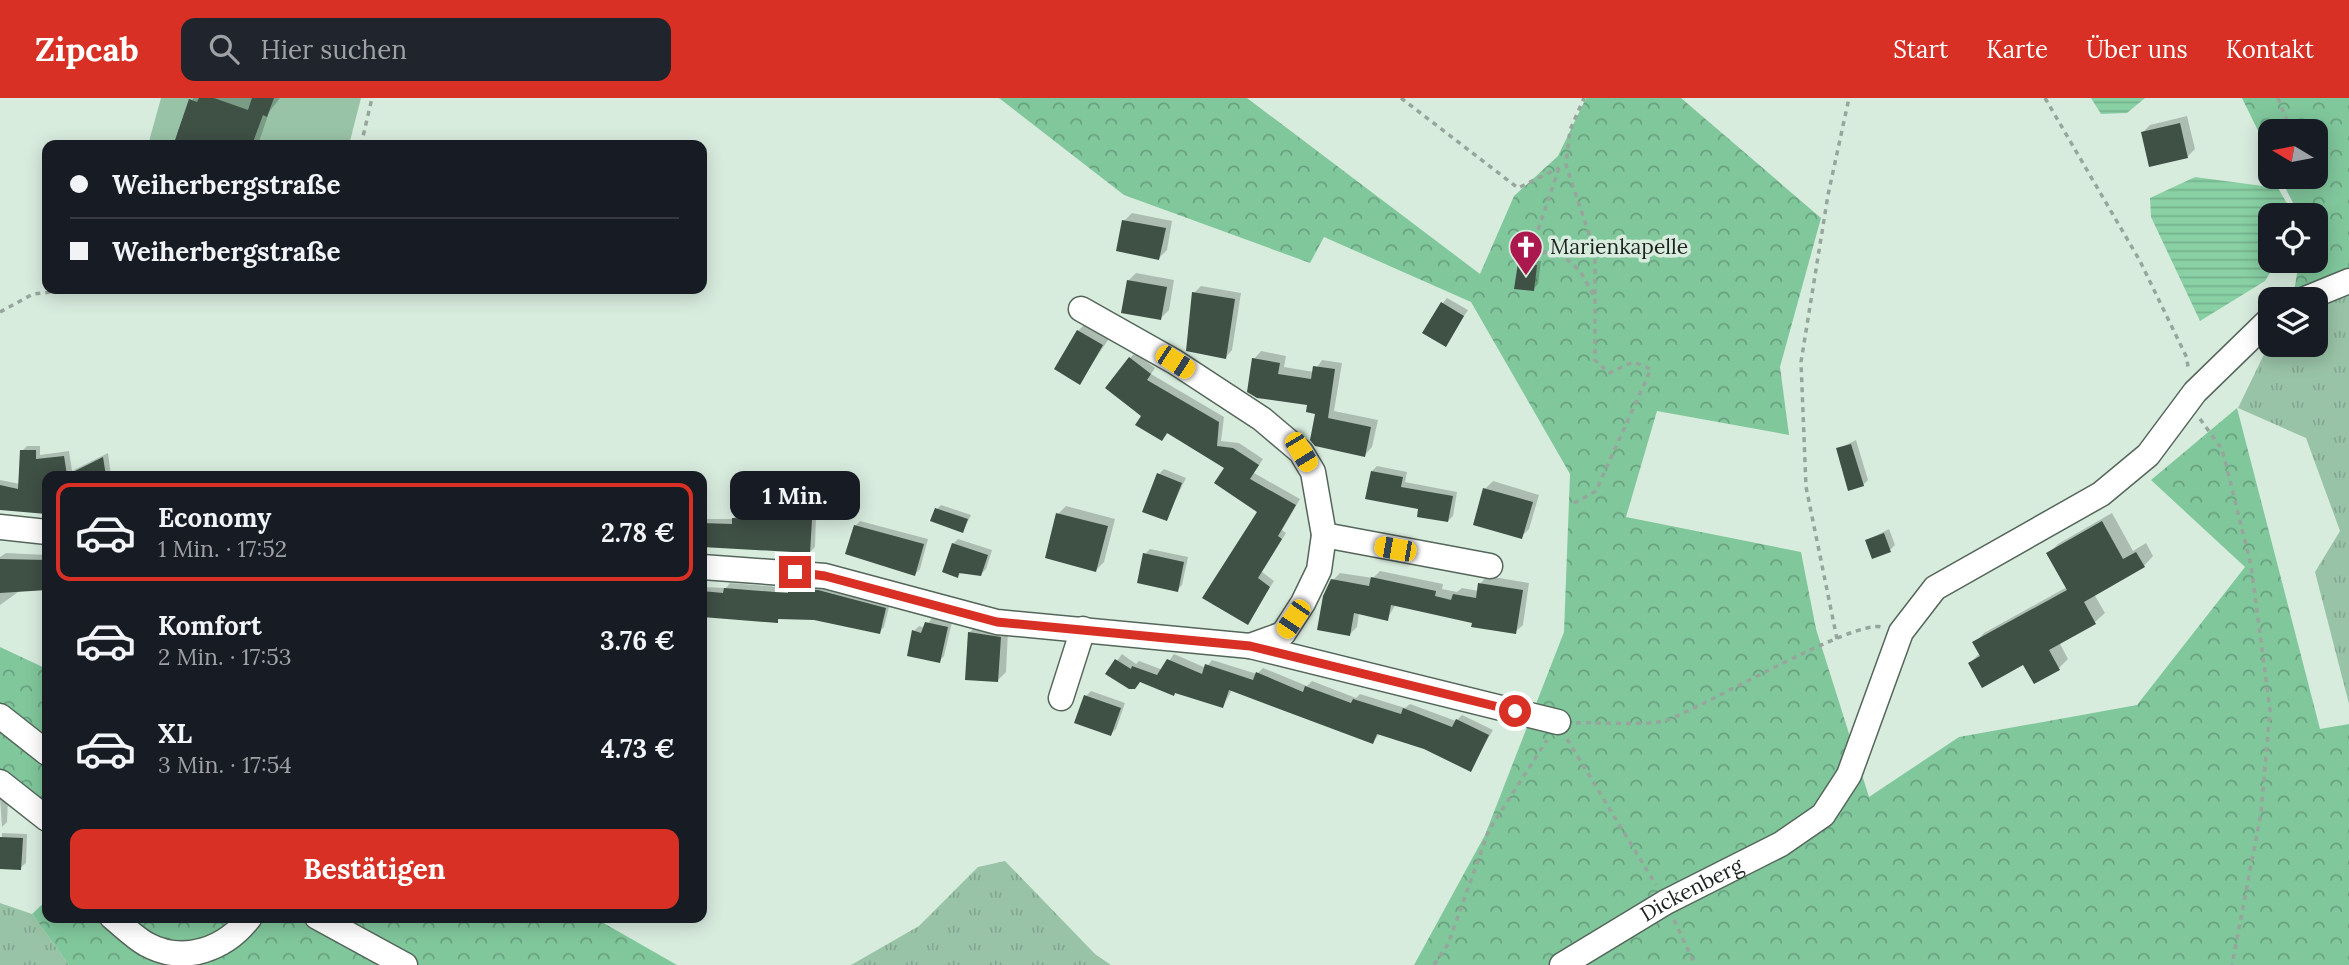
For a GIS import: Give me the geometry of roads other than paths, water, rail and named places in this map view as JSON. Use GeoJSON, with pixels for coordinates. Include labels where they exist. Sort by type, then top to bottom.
{"type":"FeatureCollection","features":[{"type":"Feature","properties":{"kind":"street"},"geometry":{"type":"LineString","coordinates":[[2328,290],[2349,281]]}},
{"type":"Feature","properties":{"kind":"street"},"geometry":{"type":"LineString","coordinates":[[1081,309],[1175,362],[1262,419],[1301,452],[1313,472],[1324,536],[1319,570],[1303,603],[1283,634],[1250,646]]}},
{"type":"Feature","properties":{"kind":"street","name":"Dickenberg"},"geometry":{"type":"LineString","coordinates":[[1562,965],[1666,902],[1781,844],[1822,815],[1849,775],[1901,632],[1935,588],[2101,494],[2148,454],[2188,402],[2258,331]]}},
{"type":"Feature","properties":{"kind":"street"},"geometry":{"type":"LineString","coordinates":[[0,527],[42,531]]}},
{"type":"Feature","properties":{"kind":"street"},"geometry":{"type":"LineString","coordinates":[[1324,536],[1490,566]]}},
{"type":"Feature","properties":{"kind":"street"},"geometry":{"type":"LineString","coordinates":[[707,567],[825,576],[997,622],[1250,646],[1558,722]]}},
{"type":"Feature","properties":{"kind":"street"},"geometry":{"type":"LineString","coordinates":[[1061,698],[1083,629]]}},
{"type":"Feature","properties":{"kind":"street"},"geometry":{"type":"LineString","coordinates":[[0,716],[42,749]]}},
{"type":"Feature","properties":{"kind":"street"},"geometry":{"type":"LineString","coordinates":[[0,782],[42,815]]}},
{"type":"Feature","properties":{"kind":"street"},"geometry":{"type":"LineString","coordinates":[[119,923],[147,946],[183,955],[212,950],[236,936],[246,923]]}},
{"type":"Feature","properties":{"kind":"street"},"geometry":{"type":"LineString","coordinates":[[328,923],[405,965]]}},
{"type":"Feature","properties":{"kind":"place","name":"Marienkapelle"},"geometry":{"type":"Point","coordinates":[1526,277]}}]}
